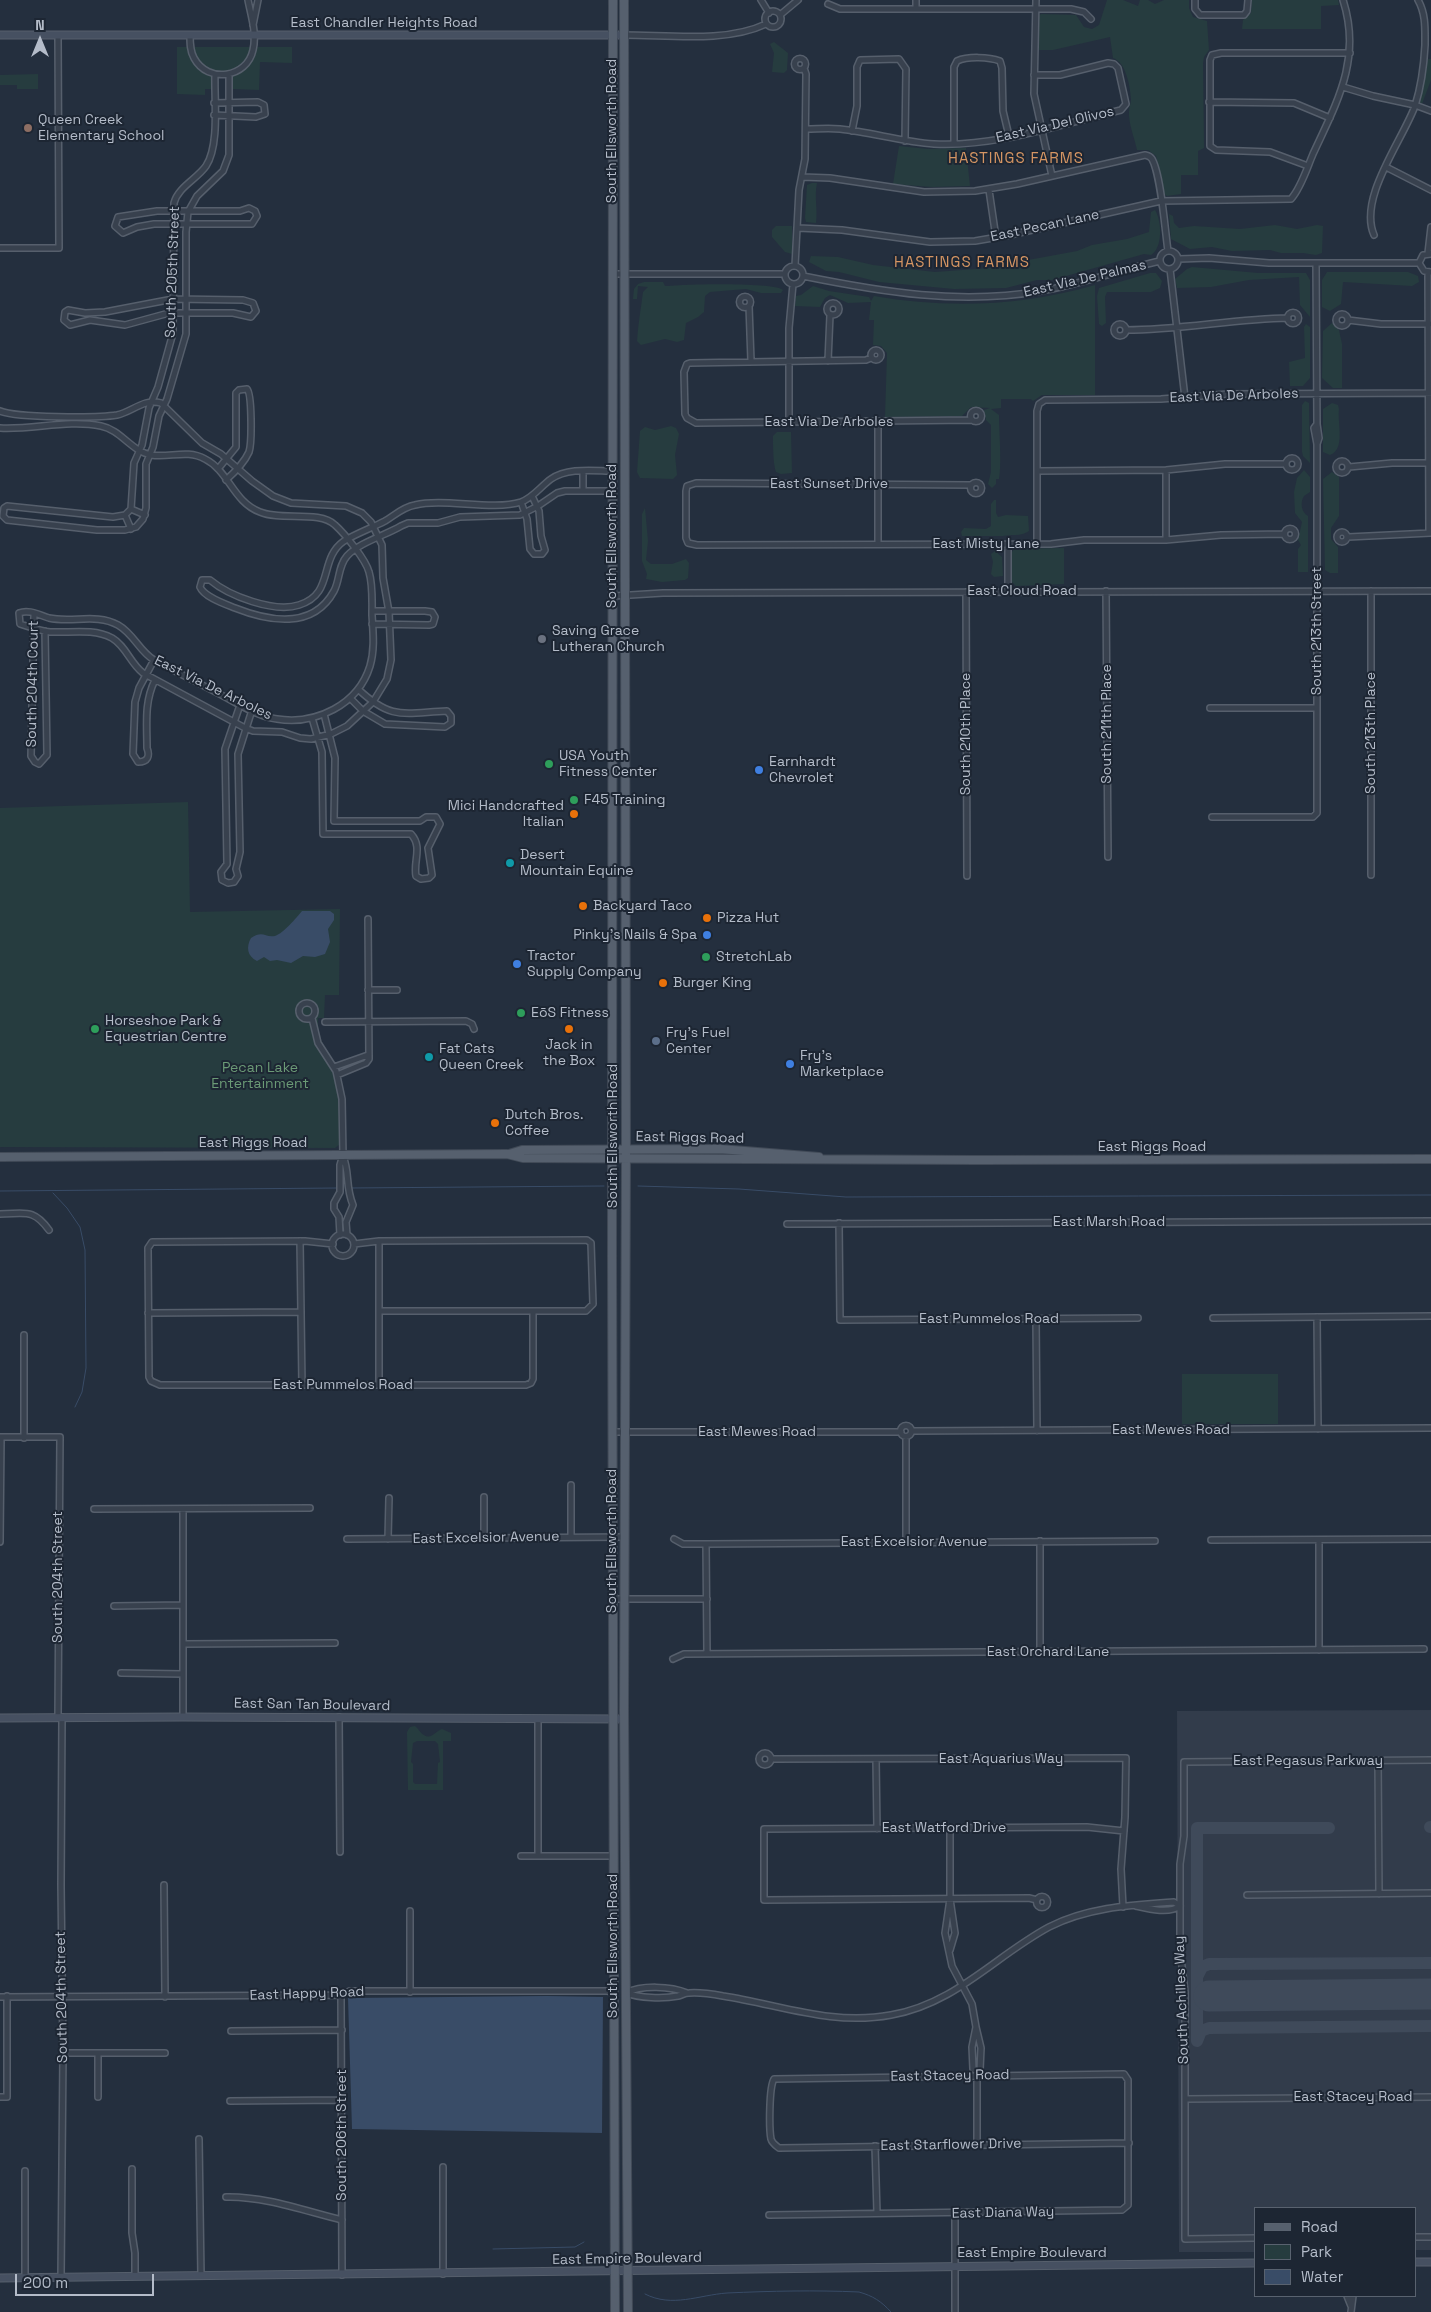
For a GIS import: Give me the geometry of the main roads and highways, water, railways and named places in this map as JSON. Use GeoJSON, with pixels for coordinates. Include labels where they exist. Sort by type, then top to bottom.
{"type":"FeatureCollection","features":[{"type":"Feature","properties":{"kind":"main road","name":"South Ellsworth Road"},"geometry":{"type":"LineString","coordinates":[[613,0],[614,759],[612,1159],[615,2312]]}},
{"type":"Feature","properties":{"kind":"main road","name":"South Ellsworth Road"},"geometry":{"type":"LineString","coordinates":[[624,0],[626,1150],[624,1720],[628,2312]]}},
{"type":"Feature","properties":{"kind":"main road"},"geometry":{"type":"LineString","coordinates":[[614,471],[619,478],[620,494],[625,505]]}},
{"type":"Feature","properties":{"kind":"main road"},"geometry":{"type":"LineString","coordinates":[[614,759],[625,757]]}},
{"type":"Feature","properties":{"kind":"main road"},"geometry":{"type":"LineString","coordinates":[[613,878],[625,878]]}},
{"type":"Feature","properties":{"kind":"main road","name":"East Riggs Road"},"geometry":{"type":"LineString","coordinates":[[507,1154],[522,1150],[720,1149],[874,1161]]}},
{"type":"Feature","properties":{"kind":"main road","name":"East Riggs Road"},"geometry":{"type":"LineString","coordinates":[[0,1157],[507,1154],[523,1158],[874,1161],[1431,1158]]}},
{"type":"Feature","properties":{"kind":"water"},"geometry":{"type":"Polygon","coordinates":[[[302,911],[330,911],[334,914],[334,920],[328,929],[330,942],[325,954],[315,957],[303,956],[291,963],[277,960],[270,961],[264,957],[257,961],[251,957],[248,945],[251,938],[261,934],[275,936],[290,925],[302,911]]]}},
{"type":"Feature","properties":{"kind":"water"},"geometry":{"type":"Polygon","coordinates":[[[603,1997],[602,2133],[352,2129],[348,1998],[603,1997]]]}},
{"type":"Feature","properties":{"kind":"waterway"},"geometry":{"type":"LineString","coordinates":[[350,1188],[604,1186]]}},
{"type":"Feature","properties":{"kind":"waterway"},"geometry":{"type":"LineString","coordinates":[[638,1186],[739,1189],[846,1197],[1431,1195]]}},
{"type":"Feature","properties":{"kind":"waterway"},"geometry":{"type":"LineString","coordinates":[[0,1191],[338,1188]]}},
{"type":"Feature","properties":{"kind":"waterway"},"geometry":{"type":"LineString","coordinates":[[53,1193],[67,1208],[80,1227],[85,1250],[86,1368],[82,1392],[75,1407]]}},
{"type":"Feature","properties":{"kind":"waterway"},"geometry":{"type":"LineString","coordinates":[[493,2249],[575,2247],[584,2242]]}},
{"type":"Feature","properties":{"kind":"waterway"},"geometry":{"type":"LineString","coordinates":[[645,2294],[665,2300],[686,2300],[727,2293],[859,2292],[876,2299],[891,2312]]}},
{"type":"Feature","properties":{"kind":"place","name":"Queen Creek Elementary School"},"geometry":{"type":"Point","coordinates":[28,128]}},
{"type":"Feature","properties":{"kind":"place","name":"Saving Grace Lutheran Church"},"geometry":{"type":"Point","coordinates":[542,639]}},
{"type":"Feature","properties":{"kind":"place","name":"USA Youth Fitness Center"},"geometry":{"type":"Point","coordinates":[549,764]}},
{"type":"Feature","properties":{"kind":"place","name":"Earnhardt Chevrolet"},"geometry":{"type":"Point","coordinates":[759,770]}},
{"type":"Feature","properties":{"kind":"place","name":"F45 Training"},"geometry":{"type":"Point","coordinates":[574,800]}},
{"type":"Feature","properties":{"kind":"place","name":"Mici Handcrafted Italian"},"geometry":{"type":"Point","coordinates":[574,814]}},
{"type":"Feature","properties":{"kind":"place","name":"Desert Mountain Equine"},"geometry":{"type":"Point","coordinates":[510,863]}},
{"type":"Feature","properties":{"kind":"place","name":"Backyard Taco"},"geometry":{"type":"Point","coordinates":[583,906]}},
{"type":"Feature","properties":{"kind":"place","name":"Pizza Hut"},"geometry":{"type":"Point","coordinates":[707,918]}},
{"type":"Feature","properties":{"kind":"place","name":"Pinky's Nails & Spa"},"geometry":{"type":"Point","coordinates":[707,935]}},
{"type":"Feature","properties":{"kind":"place","name":"StretchLab"},"geometry":{"type":"Point","coordinates":[706,957]}},
{"type":"Feature","properties":{"kind":"place","name":"Tractor Supply Company"},"geometry":{"type":"Point","coordinates":[517,964]}},
{"type":"Feature","properties":{"kind":"place","name":"Burger King"},"geometry":{"type":"Point","coordinates":[663,983]}},
{"type":"Feature","properties":{"kind":"place","name":"EōS Fitness"},"geometry":{"type":"Point","coordinates":[521,1013]}},
{"type":"Feature","properties":{"kind":"place","name":"Horseshoe Park & Equestrian Centre"},"geometry":{"type":"Point","coordinates":[95,1029]}},
{"type":"Feature","properties":{"kind":"place","name":"Jack in the Box"},"geometry":{"type":"Point","coordinates":[569,1029]}},
{"type":"Feature","properties":{"kind":"place","name":"Fry's Fuel Center"},"geometry":{"type":"Point","coordinates":[656,1041]}},
{"type":"Feature","properties":{"kind":"place","name":"Fat Cats Queen Creek"},"geometry":{"type":"Point","coordinates":[429,1057]}},
{"type":"Feature","properties":{"kind":"place","name":"Fry's Marketplace"},"geometry":{"type":"Point","coordinates":[790,1064]}},
{"type":"Feature","properties":{"kind":"place","name":"Dutch Bros. Coffee"},"geometry":{"type":"Point","coordinates":[495,1123]}},
{"type":"Feature","properties":{"kind":"district","name":"HASTINGS FARMS"},"geometry":{"type":"Point","coordinates":[1016,159]}},
{"type":"Feature","properties":{"kind":"district","name":"HASTINGS FARMS"},"geometry":{"type":"Point","coordinates":[962,263]}},
{"type":"Feature","properties":{"kind":"park label","name":"Pecan Lake Entertainment"},"geometry":{"type":"Point","coordinates":[260,1076]}}]}
